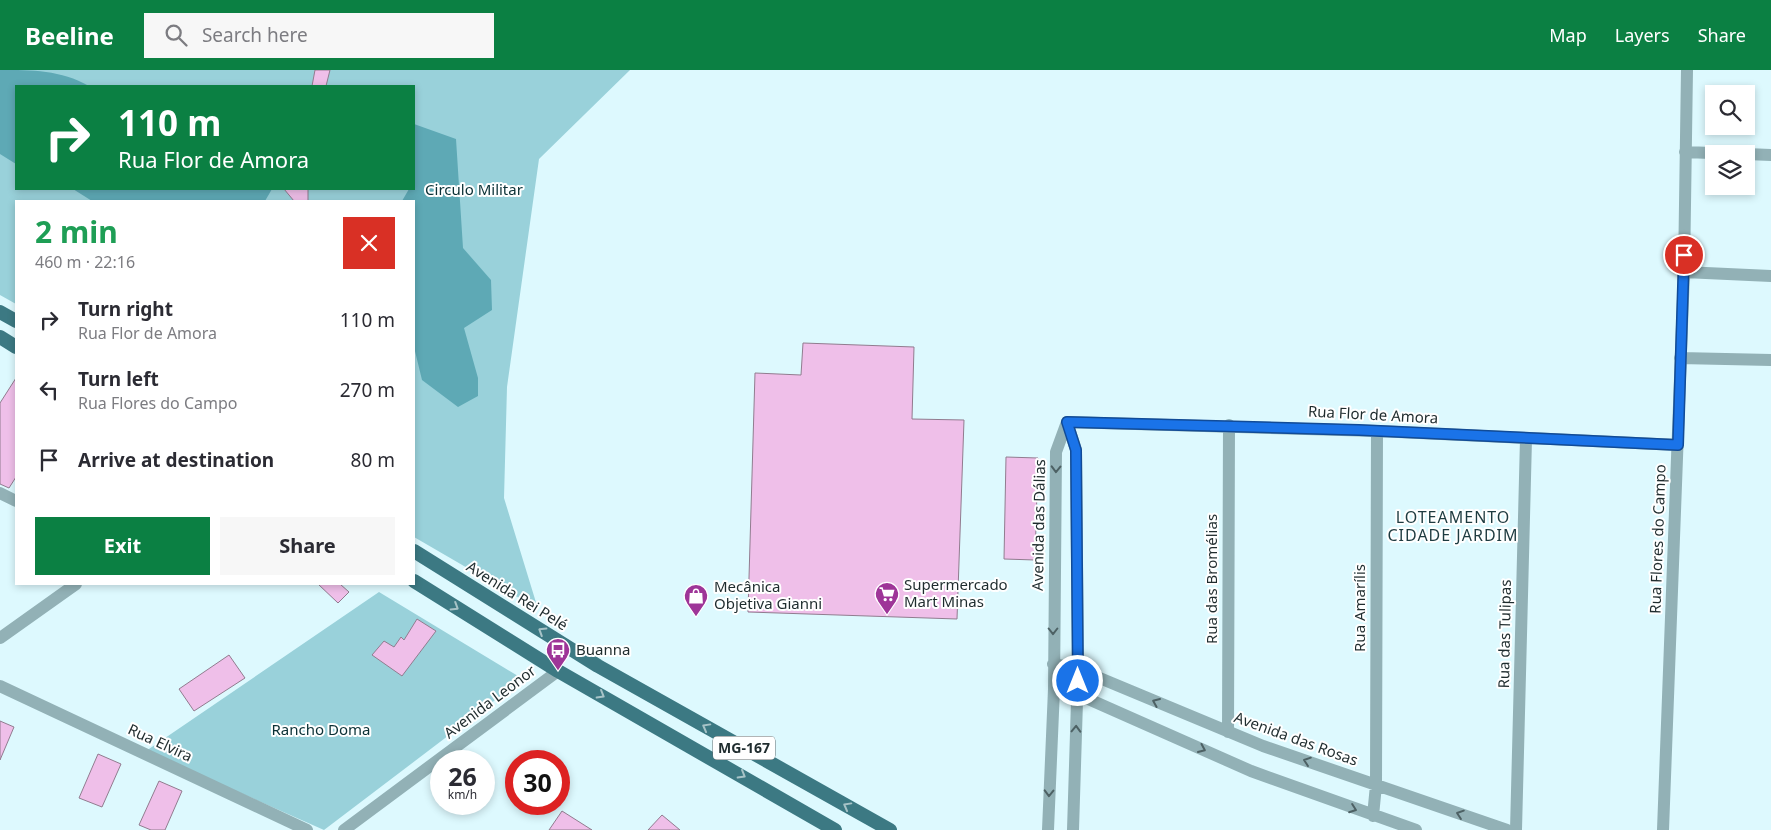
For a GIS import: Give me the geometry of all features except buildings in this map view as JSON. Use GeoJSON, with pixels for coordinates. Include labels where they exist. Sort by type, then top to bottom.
{"type":"FeatureCollection","features":[{"type":"Feature","properties":{"kind":"main road"},"geometry":{"type":"LineString","coordinates":[[0,312],[15,320]]}},
{"type":"Feature","properties":{"kind":"main road"},"geometry":{"type":"LineString","coordinates":[[0,337],[15,346]]}},
{"type":"Feature","properties":{"kind":"main road","name":"Avenida Rei Pelé"},"geometry":{"type":"LineString","coordinates":[[415,552],[598,666],[890,830]]}},
{"type":"Feature","properties":{"kind":"main road","name":"MG-167"},"geometry":{"type":"LineString","coordinates":[[415,583],[558,671],[835,830]]}},
{"type":"Feature","properties":{"kind":"street","name":"Rua Flores do Campo"},"geometry":{"type":"LineString","coordinates":[[1663,830],[1684,272],[1687,70]]}},
{"type":"Feature","properties":{"kind":"street"},"geometry":{"type":"LineString","coordinates":[[1685,152],[1705,153]]}},
{"type":"Feature","properties":{"kind":"street"},"geometry":{"type":"LineString","coordinates":[[1755,154],[1771,155]]}},
{"type":"Feature","properties":{"kind":"street"},"geometry":{"type":"LineString","coordinates":[[1684,272],[1771,276]]}},
{"type":"Feature","properties":{"kind":"street"},"geometry":{"type":"LineString","coordinates":[[1680,358],[1771,360]]}},
{"type":"Feature","properties":{"kind":"street"},"geometry":{"type":"LineString","coordinates":[[1067,422],[1076,450],[1078,669],[1073,830]]}},
{"type":"Feature","properties":{"kind":"street","name":"Rua Flor de Amora"},"geometry":{"type":"LineString","coordinates":[[1067,422],[1229,425],[1678,445]]}},
{"type":"Feature","properties":{"kind":"street","name":"Avenida das Dálias"},"geometry":{"type":"LineString","coordinates":[[1048,830],[1054,689],[1056,452],[1067,422]]}},
{"type":"Feature","properties":{"kind":"street","name":"Rua das Bromélias"},"geometry":{"type":"LineString","coordinates":[[1228,732],[1229,425]]}},
{"type":"Feature","properties":{"kind":"street","name":"Rua Amarílis"},"geometry":{"type":"LineString","coordinates":[[1373,816],[1376,785],[1377,431]]}},
{"type":"Feature","properties":{"kind":"street","name":"Rua das Tulipas"},"geometry":{"type":"LineString","coordinates":[[1516,830],[1526,439]]}},
{"type":"Feature","properties":{"kind":"street"},"geometry":{"type":"LineString","coordinates":[[0,494],[15,500]]}},
{"type":"Feature","properties":{"kind":"street"},"geometry":{"type":"LineString","coordinates":[[0,638],[75,585]]}},
{"type":"Feature","properties":{"kind":"street","name":"Avenida das Rosas"},"geometry":{"type":"LineString","coordinates":[[1053,664],[1078,669],[1228,732],[1507,830]]}},
{"type":"Feature","properties":{"kind":"street","name":"Avenida Leonor"},"geometry":{"type":"LineString","coordinates":[[344,830],[558,671]]}},
{"type":"Feature","properties":{"kind":"street","name":"Rua Elvira"},"geometry":{"type":"LineString","coordinates":[[0,686],[307,830]]}},
{"type":"Feature","properties":{"kind":"street"},"geometry":{"type":"LineString","coordinates":[[1054,689],[1077,694],[1251,771],[1416,830]]}},
{"type":"Feature","properties":{"kind":"green space","name":"Circulo Militar"},"geometry":{"type":"Polygon","coordinates":[[[0,70],[630,70],[539,159],[507,387],[504,498],[538,609],[415,538],[415,200],[15,200],[15,303],[0,295],[0,70]]]}},
{"type":"Feature","properties":{"kind":"green space","name":"Rancho Doma"},"geometry":{"type":"Polygon","coordinates":[[[379,592],[523,679],[324,830],[146,751],[379,592]]]}},
{"type":"Feature","properties":{"kind":"shaded area"},"geometry":{"type":"Polygon","coordinates":[[[0,70],[46,72],[68,77],[87,85],[15,85],[15,163],[0,154],[0,70]]]}},
{"type":"Feature","properties":{"kind":"shaded area"},"geometry":{"type":"Polygon","coordinates":[[[415,124],[456,139],[463,248],[491,280],[492,310],[464,328],[478,378],[478,396],[458,407],[422,380],[415,351],[415,200],[403,200],[408,190],[415,190],[415,124]]]}},
{"type":"Feature","properties":{"kind":"shaded area"},"geometry":{"type":"Polygon","coordinates":[[[75,190],[271,190],[266,200],[90,200],[75,190]]]}},
{"type":"Feature","properties":{"kind":"place","name":"Supermercado Mart Minas"},"geometry":{"type":"Point","coordinates":[887,615]}},
{"type":"Feature","properties":{"kind":"place","name":"Mecânica Objetiva Gianni"},"geometry":{"type":"Point","coordinates":[696,617]}},
{"type":"Feature","properties":{"kind":"place","name":"Buanna"},"geometry":{"type":"Point","coordinates":[558,671]}},
{"type":"Feature","properties":{"kind":"district","name":"LOTEAMENTO CIDADE JARDIM"},"geometry":{"type":"Point","coordinates":[1453,526]}},
{"type":"Feature","properties":{"kind":"route"},"geometry":{"type":"LineString","coordinates":[[1078,681],[1076,450],[1067,422],[1229,425],[1678,445],[1684,255]]}}]}
